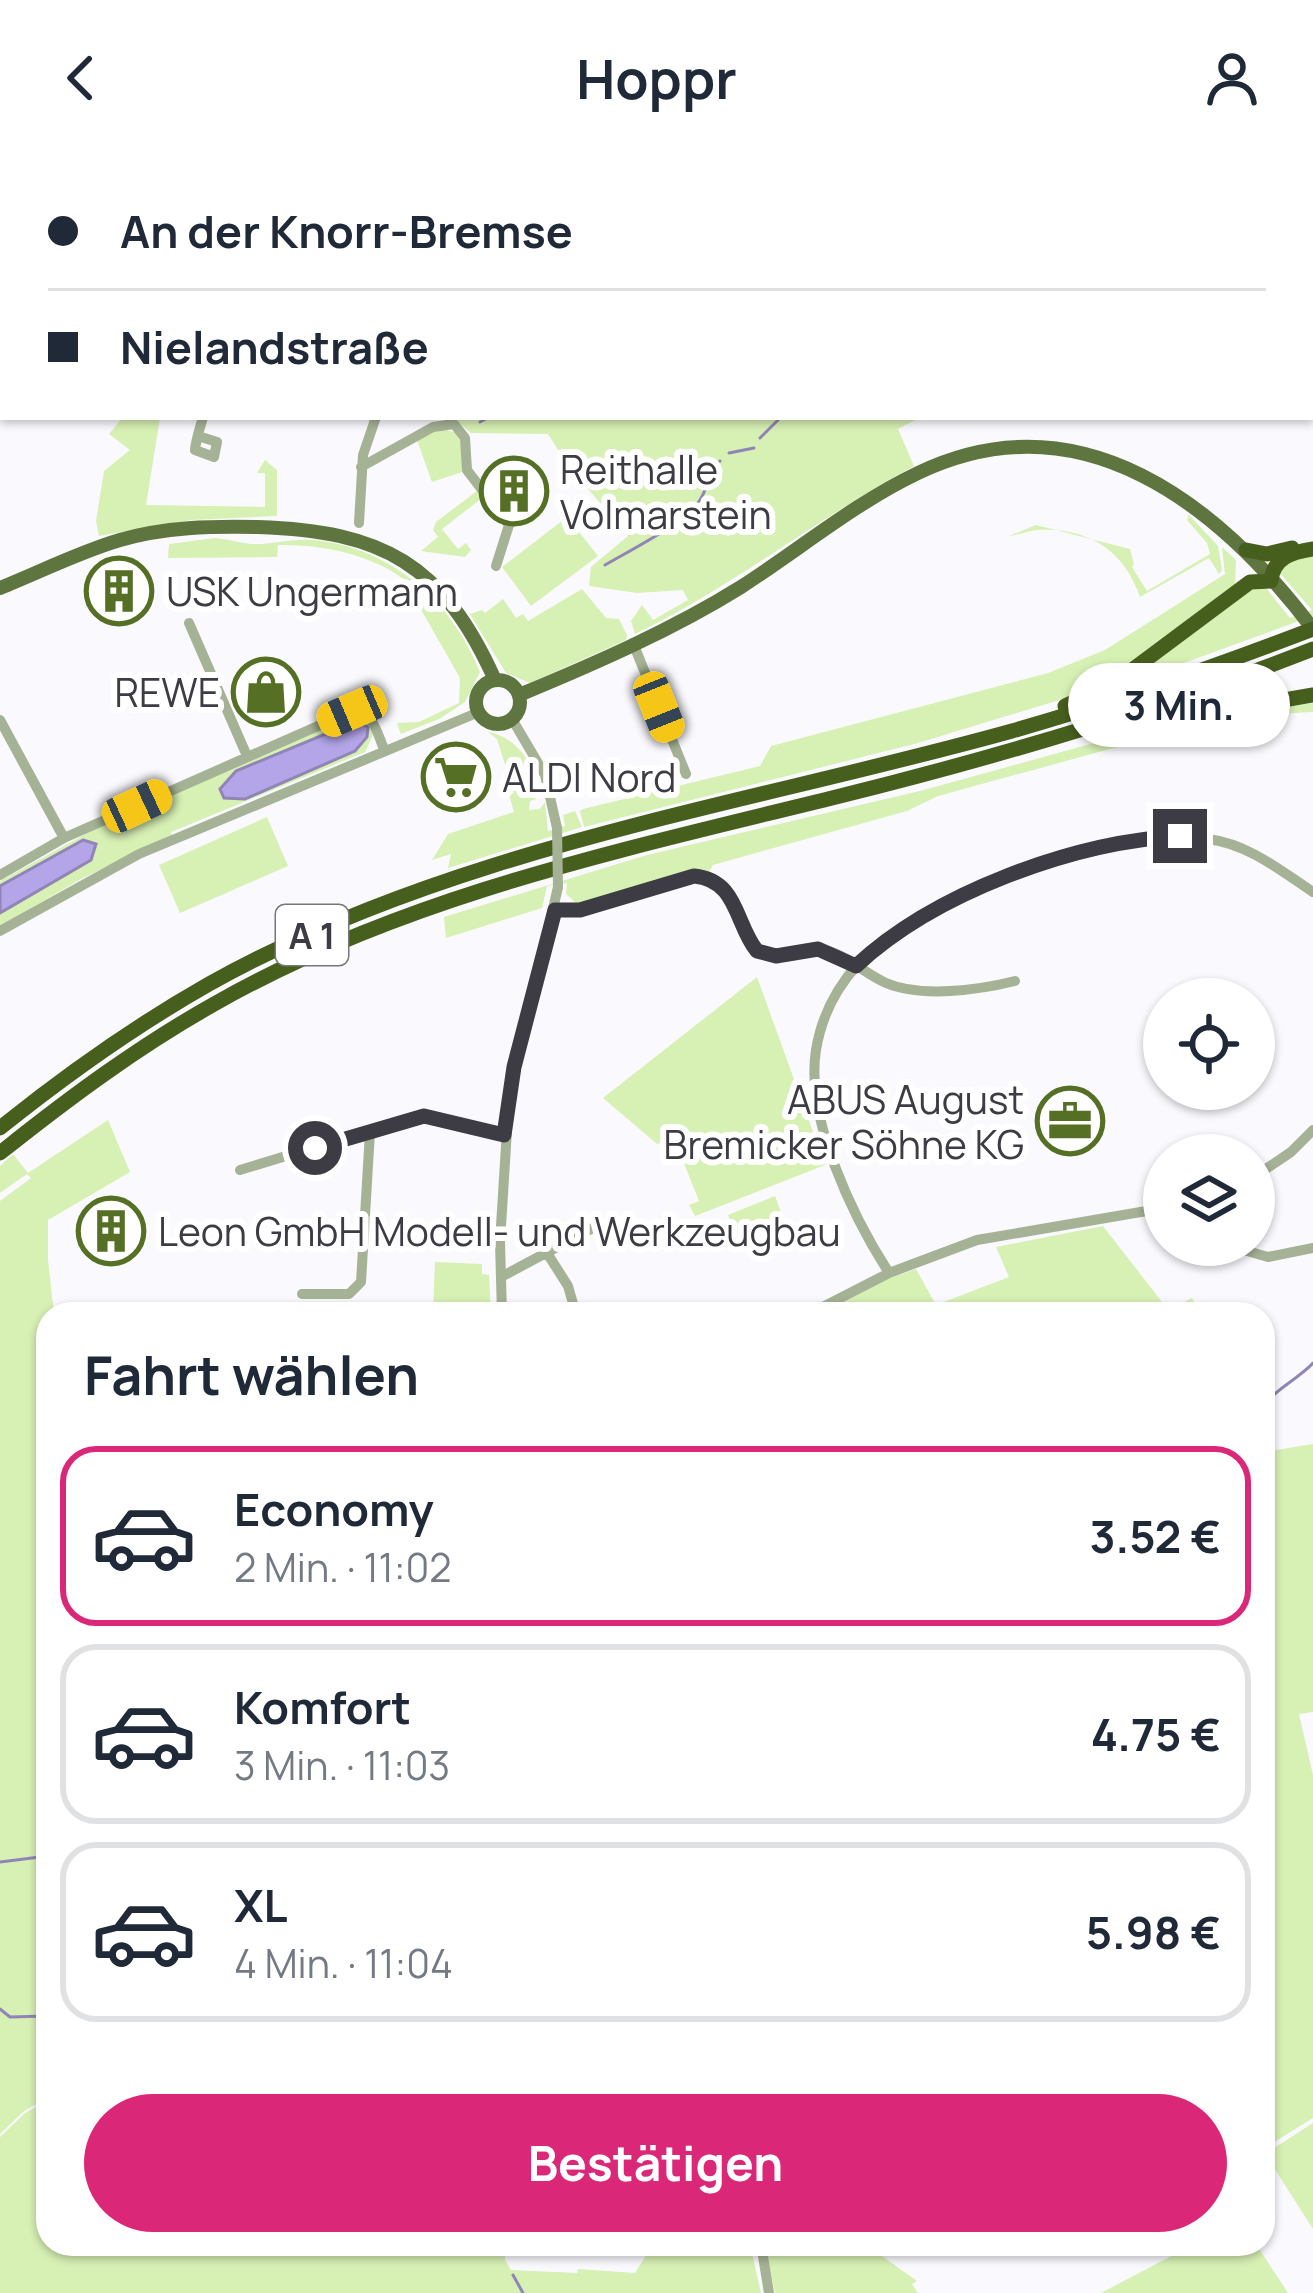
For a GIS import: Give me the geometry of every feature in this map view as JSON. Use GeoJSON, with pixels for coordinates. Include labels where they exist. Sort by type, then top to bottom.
{"type":"FeatureCollection","features":[{"type":"Feature","properties":{"kind":"highway"},"geometry":{"type":"LineString","coordinates":[[1236,592],[1244,553],[1313,546]]}},
{"type":"Feature","properties":{"kind":"highway"},"geometry":{"type":"LineString","coordinates":[[1014,730],[1116,682],[1250,582],[1271,581],[1273,567],[1281,560],[1313,546]]}},
{"type":"Feature","properties":{"kind":"highway","name":"A 1"},"geometry":{"type":"LineString","coordinates":[[0,1128],[129,1032],[212,983],[376,907],[549,850],[1014,730],[1148,689],[1313,629]]}},
{"type":"Feature","properties":{"kind":"highway","name":"A 1"},"geometry":{"type":"LineString","coordinates":[[0,1153],[105,1072],[219,1001],[383,926],[601,856],[954,767],[1110,722],[1313,650]]}},
{"type":"Feature","properties":{"kind":"highway"},"geometry":{"type":"LineString","coordinates":[[1110,722],[1136,725],[1313,695]]}},
{"type":"Feature","properties":{"kind":"main road"},"geometry":{"type":"LineString","coordinates":[[519,695],[634,643],[742,586],[886,490],[948,460],[994,448],[1063,448],[1118,463],[1170,492],[1268,572],[1313,629]]}},
{"type":"Feature","properties":{"kind":"main road"},"geometry":{"type":"LineString","coordinates":[[0,588],[94,549],[142,535],[200,527],[342,535],[384,549],[419,572],[473,632],[490,682]]}},
{"type":"Feature","properties":{"kind":"main road"},"geometry":{"type":"LineString","coordinates":[[490,682],[511,684],[519,695],[520,706],[512,719],[495,724],[479,712],[477,700],[490,682]]}},
{"type":"Feature","properties":{"kind":"street"},"geometry":{"type":"LineString","coordinates":[[198,436],[202,420]]}},
{"type":"Feature","properties":{"kind":"street"},"geometry":{"type":"LineString","coordinates":[[359,523],[361,466],[375,420]]}},
{"type":"Feature","properties":{"kind":"street"},"geometry":{"type":"LineString","coordinates":[[361,466],[443,423],[454,424],[465,438],[467,470],[509,525],[496,566]]}},
{"type":"Feature","properties":{"kind":"street"},"geometry":{"type":"LineString","coordinates":[[189,623],[247,755]]}},
{"type":"Feature","properties":{"kind":"street"},"geometry":{"type":"LineString","coordinates":[[634,643],[686,774]]}},
{"type":"Feature","properties":{"kind":"street"},"geometry":{"type":"LineString","coordinates":[[0,875],[64,838],[358,710],[370,717],[384,749]]}},
{"type":"Feature","properties":{"kind":"street"},"geometry":{"type":"LineString","coordinates":[[0,931],[139,854],[479,712]]}},
{"type":"Feature","properties":{"kind":"street"},"geometry":{"type":"LineString","coordinates":[[502,1302],[504,1135],[514,1067],[558,887],[557,828],[544,776],[512,719]]}},
{"type":"Feature","properties":{"kind":"street"},"geometry":{"type":"LineString","coordinates":[[0,720],[64,838]]}},
{"type":"Feature","properties":{"kind":"street"},"geometry":{"type":"LineString","coordinates":[[889,1274],[834,1159],[815,1089],[816,1052],[833,996],[882,941],[973,892],[1082,853],[1148,839],[1182,836],[1233,844],[1313,892]]}},
{"type":"Feature","properties":{"kind":"street"},"geometry":{"type":"LineString","coordinates":[[555,910],[580,910],[694,876],[705,877],[732,899],[757,951],[776,956],[818,949],[905,988],[995,986],[1016,981]]}},
{"type":"Feature","properties":{"kind":"street"},"geometry":{"type":"LineString","coordinates":[[240,1170],[424,1116],[504,1135]]}},
{"type":"Feature","properties":{"kind":"street"},"geometry":{"type":"LineString","coordinates":[[1275,1163],[1313,1130]]}},
{"type":"Feature","properties":{"kind":"street"},"geometry":{"type":"LineString","coordinates":[[302,1294],[349,1294],[361,1282],[370,1132]]}},
{"type":"Feature","properties":{"kind":"street"},"geometry":{"type":"LineString","coordinates":[[833,1302],[976,1240],[1143,1212]]}},
{"type":"Feature","properties":{"kind":"street"},"geometry":{"type":"LineString","coordinates":[[501,1277],[604,1222]]}},
{"type":"Feature","properties":{"kind":"street"},"geometry":{"type":"LineString","coordinates":[[1275,1256],[1313,1248]]}},
{"type":"Feature","properties":{"kind":"street"},"geometry":{"type":"LineString","coordinates":[[547,1253],[573,1302]]}},
{"type":"Feature","properties":{"kind":"street"},"geometry":{"type":"LineString","coordinates":[[763,2256],[770,2293]]}},
{"type":"Feature","properties":{"kind":"green space"},"geometry":{"type":"Polygon","coordinates":[[[121,420],[160,420],[146,505],[265,507],[265,473],[257,473],[265,460],[277,470],[277,516],[191,520],[99,536],[96,521],[104,471],[130,450],[109,434],[121,420]]]}},
{"type":"Feature","properties":{"kind":"green space"},"geometry":{"type":"Polygon","coordinates":[[[915,420],[898,429],[914,466],[635,634],[631,621],[642,605],[653,620],[688,600],[683,590],[637,593],[589,586],[591,567],[628,536],[548,434],[471,433],[457,421],[915,420]]]}},
{"type":"Feature","properties":{"kind":"green space"},"geometry":{"type":"Polygon","coordinates":[[[439,428],[457,433],[482,498],[442,529],[458,549],[466,543],[471,550],[465,557],[421,551],[438,537],[433,530],[436,522],[477,491],[462,472],[432,482],[417,440],[439,428]]]}},
{"type":"Feature","properties":{"kind":"green space"},"geometry":{"type":"Polygon","coordinates":[[[1189,515],[1218,546],[1222,570],[1219,574],[1209,558],[1140,597],[1114,554],[1091,539],[1130,549],[1132,567],[1147,591],[1210,554],[1207,543],[1187,520],[1189,515]]]}},
{"type":"Feature","properties":{"kind":"green space"},"geometry":{"type":"Polygon","coordinates":[[[567,517],[598,556],[531,606],[502,567],[567,517]]]}},
{"type":"Feature","properties":{"kind":"green space"},"geometry":{"type":"Polygon","coordinates":[[[1036,525],[1057,530],[1037,530],[1009,536],[1036,525]]]}},
{"type":"Feature","properties":{"kind":"green space"},"geometry":{"type":"Polygon","coordinates":[[[215,538],[251,544],[313,540],[341,545],[392,566],[435,601],[468,646],[480,672],[465,702],[401,734],[397,723],[419,722],[459,703],[460,678],[419,606],[426,601],[396,574],[359,556],[298,545],[278,545],[277,557],[168,558],[169,544],[215,538]]]}},
{"type":"Feature","properties":{"kind":"green space"},"geometry":{"type":"Polygon","coordinates":[[[1222,547],[1236,560],[1235,585],[1155,650],[1089,691],[918,743],[584,827],[583,809],[760,766],[771,746],[1048,673],[1105,650],[1225,574],[1222,547]]]}},
{"type":"Feature","properties":{"kind":"green space"},"geometry":{"type":"Polygon","coordinates":[[[1313,551],[1313,616],[1123,685],[1247,589],[1266,588],[1290,618],[1312,610],[1277,570],[1313,551]]]}},
{"type":"Feature","properties":{"kind":"green space"},"geometry":{"type":"Polygon","coordinates":[[[582,589],[606,618],[619,619],[626,640],[530,683],[506,673],[470,614],[485,613],[503,599],[516,618],[523,614],[528,621],[582,589]]]}},
{"type":"Feature","properties":{"kind":"green space"},"geometry":{"type":"Polygon","coordinates":[[[1313,703],[1313,712],[1257,715],[1179,730],[938,796],[907,811],[713,865],[708,874],[695,872],[579,906],[566,894],[567,883],[547,886],[542,908],[446,938],[444,917],[647,855],[920,791],[1163,724],[1313,703]]]}},
{"type":"Feature","properties":{"kind":"green space"},"geometry":{"type":"Polygon","coordinates":[[[356,715],[366,720],[373,735],[365,752],[171,832],[0,926],[0,881],[104,824],[356,715]]]}},
{"type":"Feature","properties":{"kind":"green space"},"geometry":{"type":"Polygon","coordinates":[[[488,732],[509,740],[531,765],[544,797],[536,792],[529,810],[540,809],[545,802],[548,831],[565,826],[563,815],[575,811],[582,827],[448,868],[451,854],[432,860],[448,834],[514,812],[509,795],[514,793],[497,739],[488,732]]]}},
{"type":"Feature","properties":{"kind":"green space"},"geometry":{"type":"Polygon","coordinates":[[[267,817],[288,866],[180,913],[159,865],[267,817]]]}},
{"type":"Feature","properties":{"kind":"green space"},"geometry":{"type":"Polygon","coordinates":[[[757,977],[825,1165],[695,1216],[689,1205],[699,1201],[674,1138],[657,1144],[603,1098],[757,977]]]}},
{"type":"Feature","properties":{"kind":"green space"},"geometry":{"type":"Polygon","coordinates":[[[108,1120],[130,1172],[48,1220],[53,1302],[36,1302],[36,2104],[0,2134],[0,1201],[31,1178],[27,1174],[0,1193],[0,1166],[13,1154],[28,1173],[108,1120]]]}},
{"type":"Feature","properties":{"kind":"green space"},"geometry":{"type":"Polygon","coordinates":[[[775,1196],[785,1223],[738,1242],[728,1215],[775,1196]]]}},
{"type":"Feature","properties":{"kind":"green space"},"geometry":{"type":"Polygon","coordinates":[[[1103,1226],[1162,1302],[944,1302],[1009,1277],[996,1247],[1103,1226]]]}},
{"type":"Feature","properties":{"kind":"green space"},"geometry":{"type":"Polygon","coordinates":[[[435,1262],[482,1264],[482,1274],[489,1275],[490,1302],[433,1302],[435,1262]]]}},
{"type":"Feature","properties":{"kind":"green space"},"geometry":{"type":"Polygon","coordinates":[[[916,1269],[934,1302],[844,1302],[885,1280],[916,1269]]]}},
{"type":"Feature","properties":{"kind":"green space"},"geometry":{"type":"Polygon","coordinates":[[[1313,1444],[1313,1712],[1299,1714],[1313,1775],[1313,2118],[1275,2142],[1275,1450],[1313,1444]]]}},
{"type":"Feature","properties":{"kind":"green space"},"geometry":{"type":"Polygon","coordinates":[[[36,2107],[36,2256],[505,2256],[511,2270],[635,2273],[646,2256],[753,2256],[761,2293],[0,2293],[0,2137],[36,2107]]]}},
{"type":"Feature","properties":{"kind":"green space"},"geometry":{"type":"Polygon","coordinates":[[[1313,2123],[1313,2229],[1275,2170],[1275,2148],[1313,2123]]]}},
{"type":"Feature","properties":{"kind":"green space"},"geometry":{"type":"Polygon","coordinates":[[[767,2256],[882,2256],[917,2281],[912,2284],[918,2293],[775,2293],[767,2256]]]}},
{"type":"Feature","properties":{"kind":"green space"},"geometry":{"type":"Polygon","coordinates":[[[1171,2256],[1264,2256],[1288,2293],[1101,2293],[1171,2256]]]}},
{"type":"Feature","properties":{"kind":"shaded area"},"geometry":{"type":"Polygon","coordinates":[[[357,721],[368,727],[367,737],[355,751],[245,799],[224,798],[220,789],[236,771],[357,721]]]}},
{"type":"Feature","properties":{"kind":"shaded area"},"geometry":{"type":"Polygon","coordinates":[[[83,840],[96,844],[91,860],[0,913],[0,886],[83,840]]]}},
{"type":"Feature","properties":{"kind":"waterway"},"geometry":{"type":"LineString","coordinates":[[480,422],[484,420]]}},
{"type":"Feature","properties":{"kind":"waterway"},"geometry":{"type":"LineString","coordinates":[[760,438],[778,420]]}},
{"type":"Feature","properties":{"kind":"waterway"},"geometry":{"type":"LineString","coordinates":[[729,453],[754,448]]}},
{"type":"Feature","properties":{"kind":"waterway"},"geometry":{"type":"LineString","coordinates":[[605,565],[687,513],[701,499],[720,461]]}},
{"type":"Feature","properties":{"kind":"waterway"},"geometry":{"type":"LineString","coordinates":[[1275,1393],[1313,1363]]}},
{"type":"Feature","properties":{"kind":"waterway"},"geometry":{"type":"LineString","coordinates":[[0,1862],[36,1858]]}},
{"type":"Feature","properties":{"kind":"waterway"},"geometry":{"type":"LineString","coordinates":[[0,2009],[10,2017],[36,2016]]}},
{"type":"Feature","properties":{"kind":"waterway"},"geometry":{"type":"LineString","coordinates":[[513,2275],[523,2293]]}},
{"type":"Feature","properties":{"kind":"place","name":"Reithalle Volmarstein"},"geometry":{"type":"Point","coordinates":[514,491]}},
{"type":"Feature","properties":{"kind":"place","name":"USK Ungermann"},"geometry":{"type":"Point","coordinates":[119,591]}},
{"type":"Feature","properties":{"kind":"place","name":"REWE"},"geometry":{"type":"Point","coordinates":[266,692]}},
{"type":"Feature","properties":{"kind":"place","name":"ALDI Nord"},"geometry":{"type":"Point","coordinates":[456,777]}},
{"type":"Feature","properties":{"kind":"place","name":"ABUS August Bremicker Söhne KG"},"geometry":{"type":"Point","coordinates":[1070,1121]}},
{"type":"Feature","properties":{"kind":"place","name":"Leon GmbH Modell- und Werkzeugbau"},"geometry":{"type":"Point","coordinates":[111,1231]}},
{"type":"Feature","properties":{"kind":"route"},"geometry":{"type":"LineString","coordinates":[[315,1148],[424,1116],[504,1135],[514,1067],[555,910],[580,910],[694,876],[705,877],[716,881],[732,899],[757,951],[776,956],[818,949],[856,966],[882,941],[923,917],[1015,875],[1082,853],[1180,836]]}}]}
